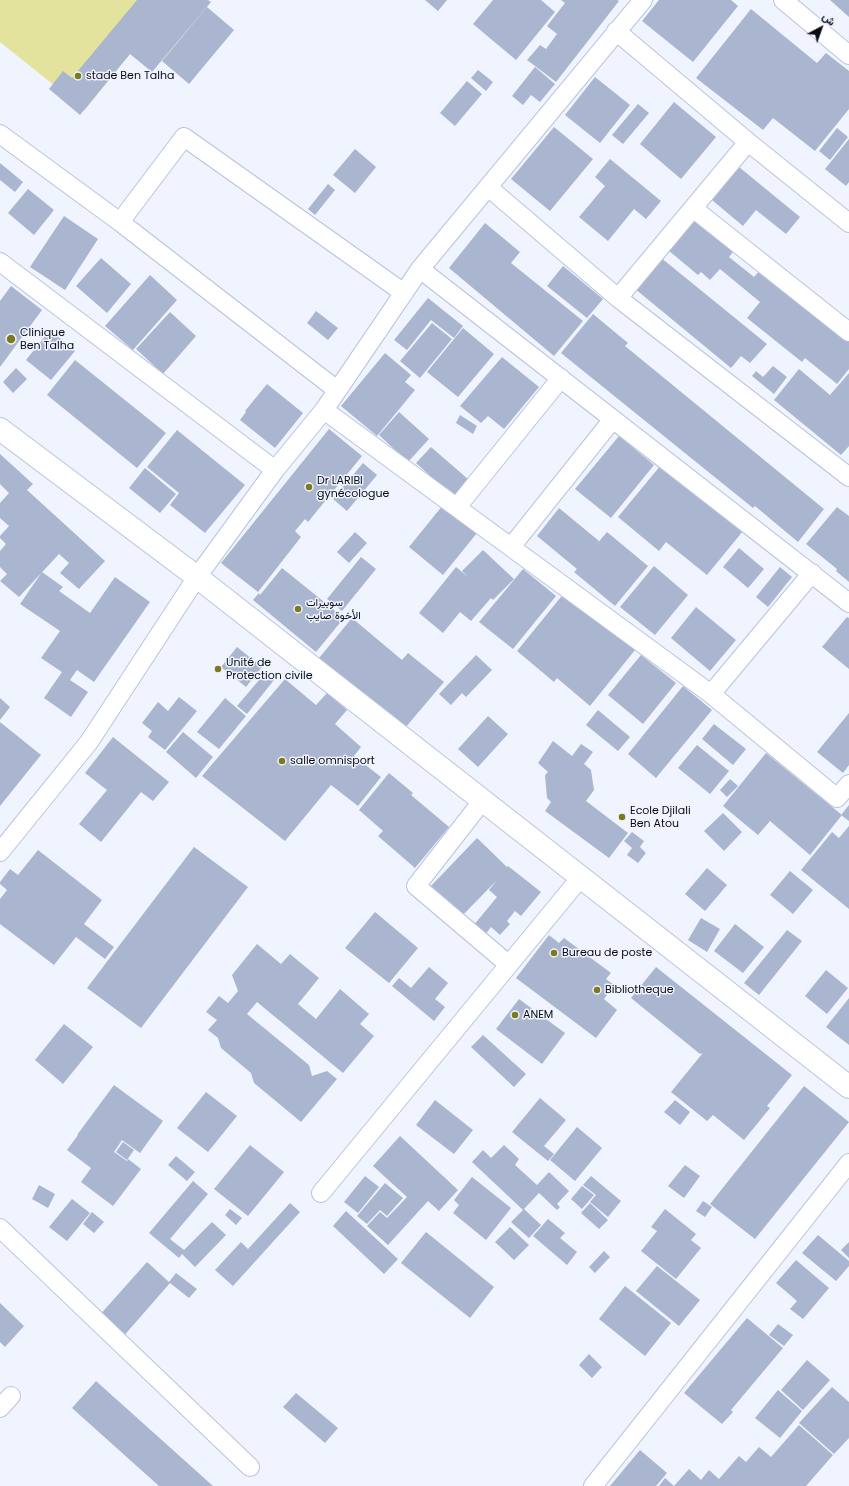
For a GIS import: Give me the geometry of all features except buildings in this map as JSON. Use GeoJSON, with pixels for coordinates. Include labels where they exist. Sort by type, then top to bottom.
{"type":"FeatureCollection","features":[{"type":"Feature","properties":{"kind":"street"},"geometry":{"type":"LineString","coordinates":[[0,852],[89,742],[197,577],[276,470],[324,410],[420,269],[643,0]]}},
{"type":"Feature","properties":{"kind":"street"},"geometry":{"type":"LineString","coordinates":[[783,0],[849,55]]}},
{"type":"Feature","properties":{"kind":"street"},"geometry":{"type":"LineString","coordinates":[[616,31],[748,142],[849,223]]}},
{"type":"Feature","properties":{"kind":"street"},"geometry":{"type":"LineString","coordinates":[[0,134],[120,222],[337,390]]}},
{"type":"Feature","properties":{"kind":"street"},"geometry":{"type":"LineString","coordinates":[[120,222],[184,136],[404,293]]}},
{"type":"Feature","properties":{"kind":"street"},"geometry":{"type":"LineString","coordinates":[[618,298],[694,209],[748,142]]}},
{"type":"Feature","properties":{"kind":"street"},"geometry":{"type":"LineString","coordinates":[[488,187],[618,298],[849,476]]}},
{"type":"Feature","properties":{"kind":"street"},"geometry":{"type":"LineString","coordinates":[[694,209],[849,332]]}},
{"type":"Feature","properties":{"kind":"street"},"geometry":{"type":"LineString","coordinates":[[0,262],[276,470]]}},
{"type":"Feature","properties":{"kind":"street"},"geometry":{"type":"LineString","coordinates":[[420,269],[849,603]]}},
{"type":"Feature","properties":{"kind":"street"},"geometry":{"type":"LineString","coordinates":[[457,507],[561,378]]}},
{"type":"Feature","properties":{"kind":"street"},"geometry":{"type":"LineString","coordinates":[[324,410],[711,694],[838,798],[849,784]]}},
{"type":"Feature","properties":{"kind":"street"},"geometry":{"type":"LineString","coordinates":[[511,547],[613,419]]}},
{"type":"Feature","properties":{"kind":"street"},"geometry":{"type":"LineString","coordinates":[[0,430],[197,577],[849,1087]]}},
{"type":"Feature","properties":{"kind":"street"},"geometry":{"type":"LineString","coordinates":[[711,694],[812,573]]}},
{"type":"Feature","properties":{"kind":"street"},"geometry":{"type":"LineString","coordinates":[[483,800],[416,886],[508,964]]}},
{"type":"Feature","properties":{"kind":"street"},"geometry":{"type":"LineString","coordinates":[[321,1193],[581,877]]}},
{"type":"Feature","properties":{"kind":"street"},"geometry":{"type":"LineString","coordinates":[[593,1486],[849,1163]]}},
{"type":"Feature","properties":{"kind":"street"},"geometry":{"type":"LineString","coordinates":[[0,1228],[250,1466]]}},
{"type":"Feature","properties":{"kind":"shaded area","name":"stade Ben Talha"},"geometry":{"type":"Polygon","coordinates":[[[0,0],[173,0],[85,110],[0,42],[0,0]]]}},
{"type":"Feature","properties":{"kind":"place","name":"stade Ben Talha"},"geometry":{"type":"Point","coordinates":[78,76]}},
{"type":"Feature","properties":{"kind":"place","name":"Clinique Ben Talha"},"geometry":{"type":"Point","coordinates":[11,339]}},
{"type":"Feature","properties":{"kind":"place","name":"Dr LARIBI gynécologue"},"geometry":{"type":"Point","coordinates":[309,487]}},
{"type":"Feature","properties":{"kind":"place","name":"سوبيرات الأخوة صايب"},"geometry":{"type":"Point","coordinates":[298,609]}},
{"type":"Feature","properties":{"kind":"place","name":"Unité de Protection civile"},"geometry":{"type":"Point","coordinates":[218,669]}},
{"type":"Feature","properties":{"kind":"place","name":"salle omnisport"},"geometry":{"type":"Point","coordinates":[282,761]}},
{"type":"Feature","properties":{"kind":"place","name":"Ecole Djilali Ben Atou"},"geometry":{"type":"Point","coordinates":[622,817]}},
{"type":"Feature","properties":{"kind":"place","name":"Bureau de poste"},"geometry":{"type":"Point","coordinates":[554,953]}},
{"type":"Feature","properties":{"kind":"place","name":"Bibliotheque"},"geometry":{"type":"Point","coordinates":[597,990]}},
{"type":"Feature","properties":{"kind":"place","name":"ANEM"},"geometry":{"type":"Point","coordinates":[515,1015]}}]}
